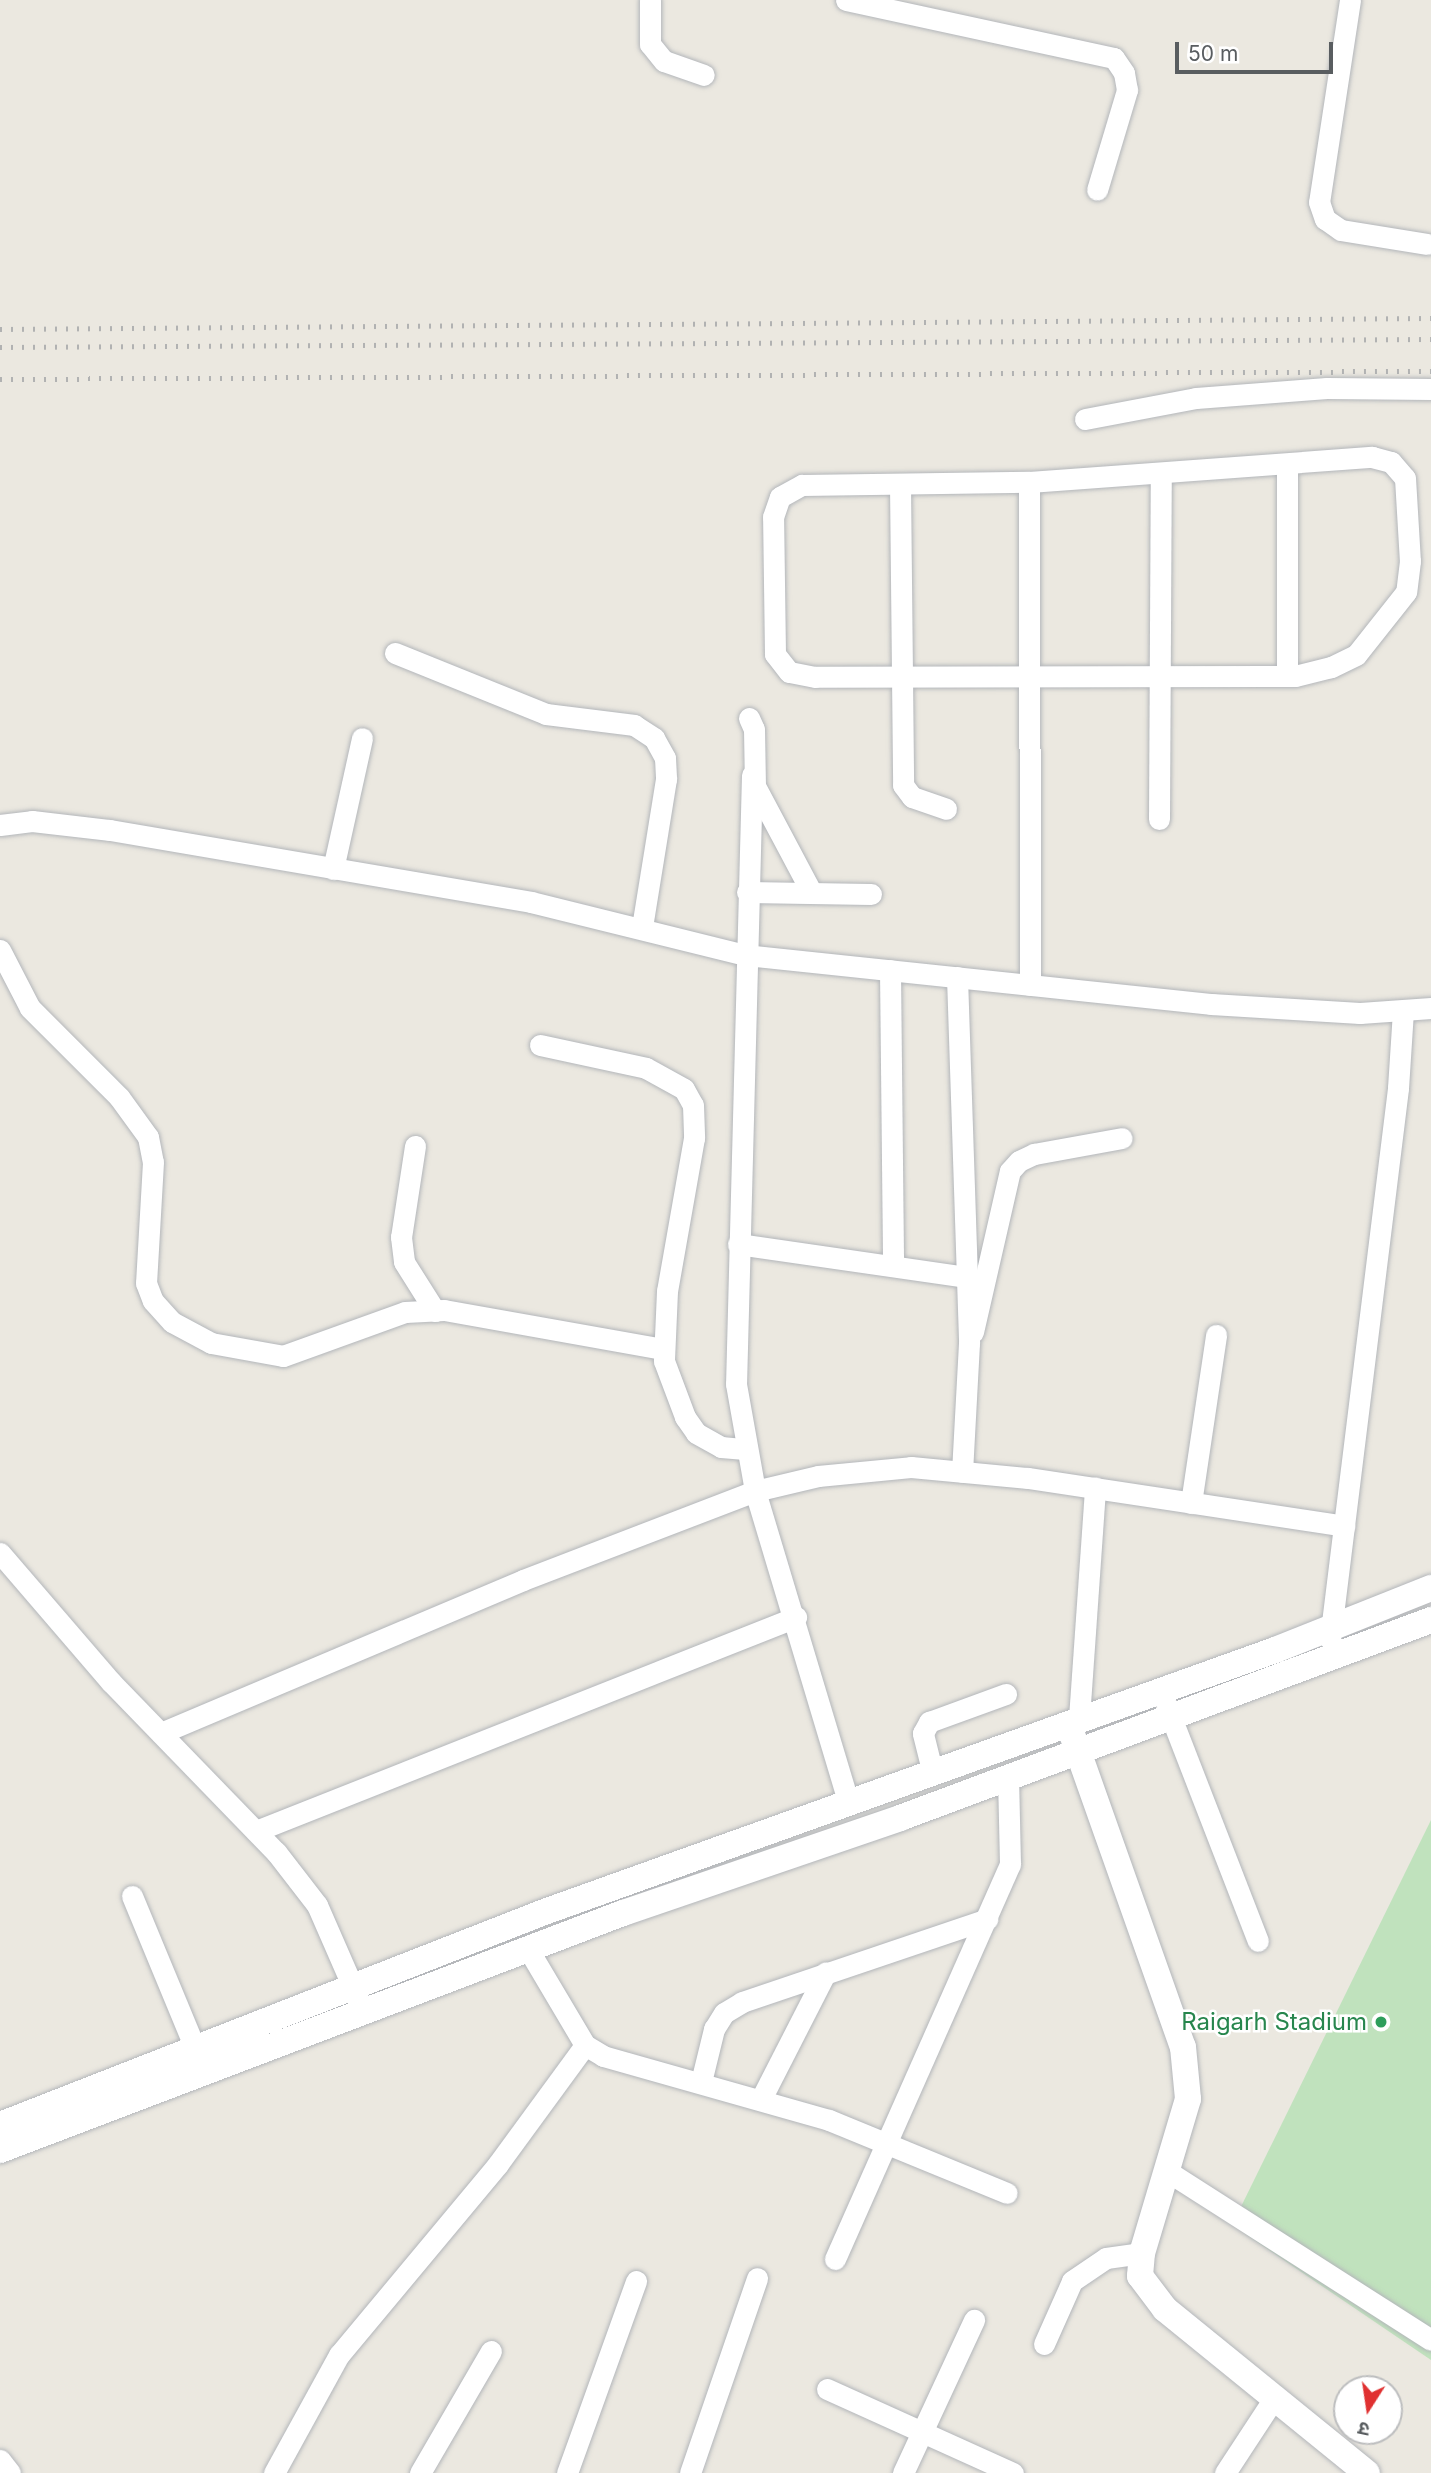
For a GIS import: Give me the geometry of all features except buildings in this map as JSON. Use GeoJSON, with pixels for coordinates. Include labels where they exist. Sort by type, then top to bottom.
{"type":"FeatureCollection","features":[{"type":"Feature","properties":{"kind":"street"},"geometry":{"type":"LineString","coordinates":[[650,0],[650,44],[664,61],[704,75]]}},
{"type":"Feature","properties":{"kind":"street"},"geometry":{"type":"LineString","coordinates":[[846,0],[895,5],[1114,58],[1125,73],[1127,90],[1097,190]]}},
{"type":"Feature","properties":{"kind":"street"},"geometry":{"type":"LineString","coordinates":[[1350,0],[1319,202],[1325,219],[1341,230],[1427,244]]}},
{"type":"Feature","properties":{"kind":"street"},"geometry":{"type":"LineString","coordinates":[[1085,419],[1196,398],[1327,388],[1431,389]]}},
{"type":"Feature","properties":{"kind":"street"},"geometry":{"type":"LineString","coordinates":[[1372,457],[1391,462],[1405,478],[1410,561],[1406,592],[1356,655],[1331,667],[1287,676],[898,674],[815,677],[781,667],[772,639],[773,530],[780,497],[802,485],[1029,482],[1287,464],[1372,457]]}},
{"type":"Feature","properties":{"kind":"street"},"geometry":{"type":"LineString","coordinates":[[1287,464],[1287,676]]}},
{"type":"Feature","properties":{"kind":"street"},"geometry":{"type":"LineString","coordinates":[[1159,819],[1161,474]]}},
{"type":"Feature","properties":{"kind":"street"},"geometry":{"type":"LineString","coordinates":[[1029,482],[1032,675],[1030,985]]}},
{"type":"Feature","properties":{"kind":"street"},"geometry":{"type":"LineString","coordinates":[[900,484],[898,674],[902,785],[912,797],[946,810]]}},
{"type":"Feature","properties":{"kind":"street"},"geometry":{"type":"LineString","coordinates":[[395,653],[546,715],[634,725],[654,738],[665,758],[666,779],[642,927]]}},
{"type":"Feature","properties":{"kind":"street"},"geometry":{"type":"LineString","coordinates":[[749,718],[755,743],[747,892],[734,1352],[745,1449],[755,1491],[796,1617],[848,1801]]}},
{"type":"Feature","properties":{"kind":"street"},"geometry":{"type":"LineString","coordinates":[[333,869],[362,738]]}},
{"type":"Feature","properties":{"kind":"street"},"geometry":{"type":"LineString","coordinates":[[752,775],[812,892]]}},
{"type":"Feature","properties":{"kind":"street"},"geometry":{"type":"LineString","coordinates":[[0,825],[32,821],[110,830],[531,902],[642,927],[745,955],[1274,1009],[1431,1008]]}},
{"type":"Feature","properties":{"kind":"street"},"geometry":{"type":"LineString","coordinates":[[747,892],[871,894]]}},
{"type":"Feature","properties":{"kind":"street"},"geometry":{"type":"LineString","coordinates":[[0,950],[30,1009],[119,1097],[148,1137],[153,1162],[146,1283],[153,1301],[172,1322],[211,1343],[283,1356],[404,1312],[435,1311],[664,1349]]}},
{"type":"Feature","properties":{"kind":"street"},"geometry":{"type":"LineString","coordinates":[[890,970],[892,1266]]}},
{"type":"Feature","properties":{"kind":"street"},"geometry":{"type":"LineString","coordinates":[[957,977],[969,1343],[962,1472]]}},
{"type":"Feature","properties":{"kind":"street"},"geometry":{"type":"LineString","coordinates":[[1328,1658],[1398,1088],[1403,1010]]}},
{"type":"Feature","properties":{"kind":"street"},"geometry":{"type":"LineString","coordinates":[[540,1045],[646,1068],[684,1089],[692,1105],[694,1138],[667,1291],[664,1349],[685,1417],[696,1433],[721,1447],[745,1449]]}},
{"type":"Feature","properties":{"kind":"street"},"geometry":{"type":"LineString","coordinates":[[969,1343],[1010,1171],[1019,1161],[1034,1154],[1122,1138]]}},
{"type":"Feature","properties":{"kind":"street"},"geometry":{"type":"LineString","coordinates":[[415,1146],[401,1237],[404,1262],[435,1311]]}},
{"type":"Feature","properties":{"kind":"street"},"geometry":{"type":"LineString","coordinates":[[738,1244],[966,1277]]}},
{"type":"Feature","properties":{"kind":"street"},"geometry":{"type":"LineString","coordinates":[[1191,1503],[1216,1335]]}},
{"type":"Feature","properties":{"kind":"street"},"geometry":{"type":"LineString","coordinates":[[161,1733],[523,1580],[755,1491],[818,1476],[911,1467],[1095,1489],[1344,1526]]}},
{"type":"Feature","properties":{"kind":"street"},"geometry":{"type":"LineString","coordinates":[[1095,1489],[1073,1719],[1078,1752],[1183,2047],[1188,2099],[1142,2253],[1140,2276],[1165,2309],[1367,2473]]}},
{"type":"Feature","properties":{"kind":"street"},"geometry":{"type":"LineString","coordinates":[[0,1553],[161,1733],[256,1831],[317,1905],[358,1998]]}},
{"type":"Feature","properties":{"kind":"street"},"geometry":{"type":"LineString","coordinates":[[0,2150],[128,2088],[848,1801],[1331,1628],[1431,1588]]}},
{"type":"Feature","properties":{"kind":"street"},"geometry":{"type":"LineString","coordinates":[[256,1831],[796,1617]]}},
{"type":"Feature","properties":{"kind":"street"},"geometry":{"type":"LineString","coordinates":[[0,2125],[128,2088],[195,2048],[528,1949],[1009,1778],[1431,1620]]}},
{"type":"Feature","properties":{"kind":"street"},"geometry":{"type":"LineString","coordinates":[[1160,1690],[1258,1941]]}},
{"type":"Feature","properties":{"kind":"street"},"geometry":{"type":"LineString","coordinates":[[932,1770],[923,1733],[929,1722],[943,1713],[1006,1693]]}},
{"type":"Feature","properties":{"kind":"street"},"geometry":{"type":"LineString","coordinates":[[835,2259],[1010,1864],[1009,1778]]}},
{"type":"Feature","properties":{"kind":"street"},"geometry":{"type":"LineString","coordinates":[[132,1896],[195,2048]]}},
{"type":"Feature","properties":{"kind":"street"},"geometry":{"type":"LineString","coordinates":[[701,2082],[714,2029],[724,2013],[826,1972],[987,1919]]}},
{"type":"Feature","properties":{"kind":"street"},"geometry":{"type":"LineString","coordinates":[[528,1949],[585,2045],[618,2061],[762,2097],[885,2141],[1007,2193]]}},
{"type":"Feature","properties":{"kind":"street"},"geometry":{"type":"LineString","coordinates":[[762,2097],[826,1972]]}},
{"type":"Feature","properties":{"kind":"street"},"geometry":{"type":"LineString","coordinates":[[274,2473],[339,2355],[498,2164],[585,2045]]}},
{"type":"Feature","properties":{"kind":"street"},"geometry":{"type":"LineString","coordinates":[[1167,2171],[1431,2340]]}},
{"type":"Feature","properties":{"kind":"street"},"geometry":{"type":"LineString","coordinates":[[1044,2344],[1072,2281],[1107,2258],[1142,2253]]}},
{"type":"Feature","properties":{"kind":"street"},"geometry":{"type":"LineString","coordinates":[[690,2473],[757,2278]]}},
{"type":"Feature","properties":{"kind":"street"},"geometry":{"type":"LineString","coordinates":[[567,2473],[636,2281]]}},
{"type":"Feature","properties":{"kind":"street"},"geometry":{"type":"LineString","coordinates":[[904,2473],[974,2320]]}},
{"type":"Feature","properties":{"kind":"street"},"geometry":{"type":"LineString","coordinates":[[419,2473],[491,2351]]}},
{"type":"Feature","properties":{"kind":"street"},"geometry":{"type":"LineString","coordinates":[[827,2389],[1013,2473]]}},
{"type":"Feature","properties":{"kind":"street"},"geometry":{"type":"LineString","coordinates":[[1225,2473],[1274,2398]]}},
{"type":"Feature","properties":{"kind":"street"},"geometry":{"type":"LineString","coordinates":[[0,2460],[10,2473]]}},
{"type":"Feature","properties":{"kind":"green space","name":"Raigarh Stadium"},"geometry":{"type":"Polygon","coordinates":[[[1431,1820],[1431,2360],[1232,2225],[1431,1820]]]}},
{"type":"Feature","properties":{"kind":"railway"},"geometry":{"type":"LineString","coordinates":[[0,329],[1431,318]]}},
{"type":"Feature","properties":{"kind":"railway"},"geometry":{"type":"LineString","coordinates":[[0,347],[1431,339]]}},
{"type":"Feature","properties":{"kind":"railway"},"geometry":{"type":"LineString","coordinates":[[0,379],[1431,371]]}},
{"type":"Feature","properties":{"kind":"place","name":"Raigarh Stadium"},"geometry":{"type":"Point","coordinates":[1381,2022]}}]}
